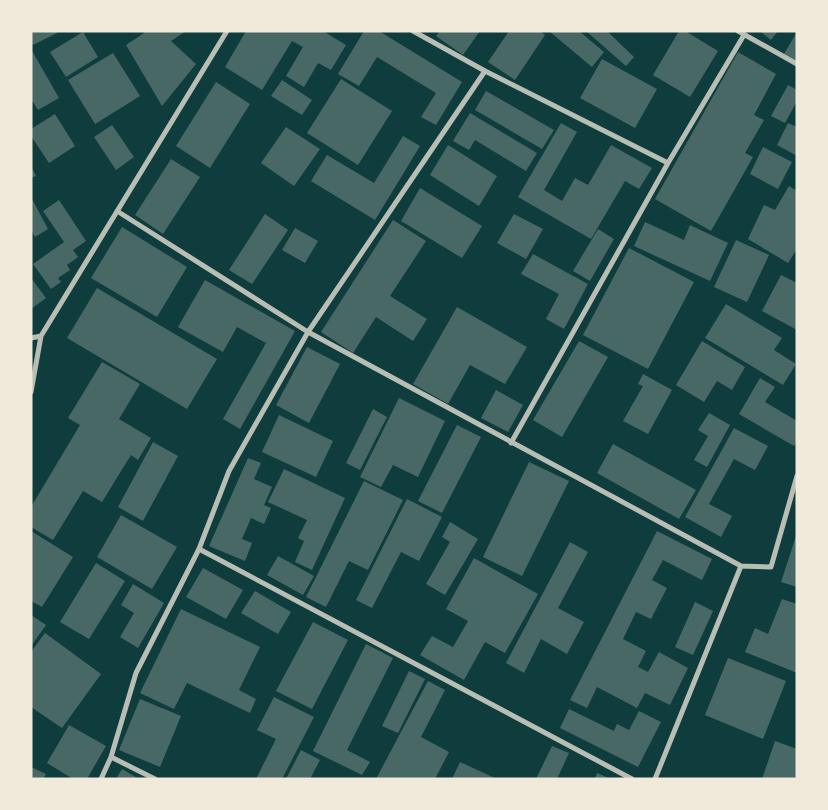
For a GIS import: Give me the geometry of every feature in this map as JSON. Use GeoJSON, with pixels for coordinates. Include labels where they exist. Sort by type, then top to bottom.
{"type":"FeatureCollection","features":[{"type":"Feature","properties":{"kind":"street"},"geometry":{"type":"LineString","coordinates":[[31,392],[42,336],[227,31]]}},
{"type":"Feature","properties":{"kind":"street"},"geometry":{"type":"LineString","coordinates":[[413,31],[485,71],[668,163]]}},
{"type":"Feature","properties":{"kind":"street"},"geometry":{"type":"LineString","coordinates":[[738,31],[797,64]]}},
{"type":"Feature","properties":{"kind":"street"},"geometry":{"type":"LineString","coordinates":[[511,443],[668,163],[744,35]]}},
{"type":"Feature","properties":{"kind":"street"},"geometry":{"type":"LineString","coordinates":[[101,779],[111,757],[136,673],[199,549],[229,471],[308,332],[485,71]]}},
{"type":"Feature","properties":{"kind":"street"},"geometry":{"type":"LineString","coordinates":[[117,211],[308,332],[741,566],[771,566],[797,476]]}},
{"type":"Feature","properties":{"kind":"street"},"geometry":{"type":"LineString","coordinates":[[31,338],[42,336]]}},
{"type":"Feature","properties":{"kind":"street"},"geometry":{"type":"LineString","coordinates":[[199,549],[632,779]]}},
{"type":"Feature","properties":{"kind":"street"},"geometry":{"type":"LineString","coordinates":[[655,779],[741,566]]}},
{"type":"Feature","properties":{"kind":"street"},"geometry":{"type":"LineString","coordinates":[[111,757],[155,779]]}},
{"type":"Feature","properties":{"kind":"building"},"geometry":{"type":"Polygon","coordinates":[[[31,31],[56,31],[57,33],[33,45],[31,42],[31,31]]]}},
{"type":"Feature","properties":{"kind":"building"},"geometry":{"type":"Polygon","coordinates":[[[143,31],[186,31],[171,41],[196,64],[162,106],[126,45],[144,33],[143,31]]]}},
{"type":"Feature","properties":{"kind":"building"},"geometry":{"type":"Polygon","coordinates":[[[246,31],[323,31],[346,45],[331,70],[318,63],[304,87],[286,76],[303,47],[292,41],[262,90],[225,67],[246,31]]]}},
{"type":"Feature","properties":{"kind":"building"},"geometry":{"type":"Polygon","coordinates":[[[364,31],[379,31],[462,82],[436,125],[421,117],[436,93],[377,57],[359,86],[338,74],[364,31]]]}},
{"type":"Feature","properties":{"kind":"building"},"geometry":{"type":"Polygon","coordinates":[[[440,31],[480,31],[463,55],[436,36],[440,31]]]}},
{"type":"Feature","properties":{"kind":"building"},"geometry":{"type":"Polygon","coordinates":[[[509,31],[540,31],[545,35],[515,80],[488,62],[509,31]]]}},
{"type":"Feature","properties":{"kind":"building"},"geometry":{"type":"Polygon","coordinates":[[[549,31],[579,31],[604,52],[592,67],[549,31]]]}},
{"type":"Feature","properties":{"kind":"building"},"geometry":{"type":"Polygon","coordinates":[[[586,31],[607,31],[634,57],[626,66],[586,31]]]}},
{"type":"Feature","properties":{"kind":"building"},"geometry":{"type":"Polygon","coordinates":[[[679,31],[685,31],[718,51],[690,97],[653,75],[679,31]]]}},
{"type":"Feature","properties":{"kind":"building"},"geometry":{"type":"Polygon","coordinates":[[[760,31],[778,31],[771,40],[760,31]]]}},
{"type":"Feature","properties":{"kind":"building"},"geometry":{"type":"Polygon","coordinates":[[[83,32],[98,57],[66,77],[50,52],[83,32]]]}},
{"type":"Feature","properties":{"kind":"building"},"geometry":{"type":"Polygon","coordinates":[[[797,32],[797,61],[784,54],[797,32]]]}},
{"type":"Feature","properties":{"kind":"building"},"geometry":{"type":"Polygon","coordinates":[[[31,49],[59,98],[38,110],[31,99],[31,49]]]}},
{"type":"Feature","properties":{"kind":"building"},"geometry":{"type":"Polygon","coordinates":[[[738,52],[776,74],[754,115],[764,120],[745,153],[753,157],[711,231],[655,199],[738,52]]]}},
{"type":"Feature","properties":{"kind":"building"},"geometry":{"type":"Polygon","coordinates":[[[113,53],[140,96],[95,124],[68,80],[113,53]]]}},
{"type":"Feature","properties":{"kind":"building"},"geometry":{"type":"Polygon","coordinates":[[[602,59],[657,89],[635,128],[580,98],[602,59]]]}},
{"type":"Feature","properties":{"kind":"building"},"geometry":{"type":"Polygon","coordinates":[[[341,79],[392,111],[358,165],[307,133],[341,79]]]}},
{"type":"Feature","properties":{"kind":"building"},"geometry":{"type":"Polygon","coordinates":[[[282,80],[312,100],[302,115],[271,96],[282,80]]]}},
{"type":"Feature","properties":{"kind":"building"},"geometry":{"type":"Polygon","coordinates":[[[216,82],[250,104],[210,168],[176,146],[216,82]]]}},
{"type":"Feature","properties":{"kind":"building"},"geometry":{"type":"Polygon","coordinates":[[[788,85],[797,90],[797,101],[785,123],[771,116],[788,85]]]}},
{"type":"Feature","properties":{"kind":"building"},"geometry":{"type":"Polygon","coordinates":[[[486,91],[554,130],[542,149],[475,110],[486,91]]]}},
{"type":"Feature","properties":{"kind":"building"},"geometry":{"type":"Polygon","coordinates":[[[470,113],[537,153],[526,171],[475,140],[469,150],[453,141],[470,113]]]}},
{"type":"Feature","properties":{"kind":"building"},"geometry":{"type":"Polygon","coordinates":[[[55,114],[75,146],[49,163],[31,136],[31,129],[55,114]]]}},
{"type":"Feature","properties":{"kind":"building"},"geometry":{"type":"Polygon","coordinates":[[[561,123],[577,132],[544,190],[562,201],[575,178],[588,185],[611,145],[652,168],[639,189],[625,181],[591,239],[518,197],[561,123]]]}},
{"type":"Feature","properties":{"kind":"building"},"geometry":{"type":"Polygon","coordinates":[[[788,123],[797,127],[797,156],[777,145],[788,123]]]}},
{"type":"Feature","properties":{"kind":"building"},"geometry":{"type":"Polygon","coordinates":[[[112,125],[134,157],[116,170],[94,137],[112,125]]]}},
{"type":"Feature","properties":{"kind":"building"},"geometry":{"type":"Polygon","coordinates":[[[286,127],[320,149],[294,186],[261,163],[286,127]]]}},
{"type":"Feature","properties":{"kind":"building"},"geometry":{"type":"Polygon","coordinates":[[[403,136],[420,146],[375,220],[311,181],[327,155],[374,183],[403,136]]]}},
{"type":"Feature","properties":{"kind":"building"},"geometry":{"type":"Polygon","coordinates":[[[448,145],[497,176],[479,206],[430,175],[448,145]]]}},
{"type":"Feature","properties":{"kind":"building"},"geometry":{"type":"Polygon","coordinates":[[[763,147],[792,162],[778,189],[750,174],[763,147]]]}},
{"type":"Feature","properties":{"kind":"building"},"geometry":{"type":"Polygon","coordinates":[[[171,159],[200,177],[163,234],[135,215],[171,159]]]}},
{"type":"Feature","properties":{"kind":"building"},"geometry":{"type":"Polygon","coordinates":[[[31,166],[36,176],[31,178],[31,166]]]}},
{"type":"Feature","properties":{"kind":"building"},"geometry":{"type":"Polygon","coordinates":[[[789,186],[797,191],[797,249],[788,263],[748,239],[764,205],[775,210],[789,186]]]}},
{"type":"Feature","properties":{"kind":"building"},"geometry":{"type":"Polygon","coordinates":[[[420,188],[482,226],[462,258],[401,221],[420,188]]]}},
{"type":"Feature","properties":{"kind":"building"},"geometry":{"type":"Polygon","coordinates":[[[31,197],[48,229],[35,237],[31,230],[31,197]]]}},
{"type":"Feature","properties":{"kind":"building"},"geometry":{"type":"Polygon","coordinates":[[[59,200],[86,241],[73,250],[78,257],[67,265],[70,270],[58,278],[61,282],[51,289],[33,264],[64,242],[43,211],[59,200]]]}},
{"type":"Feature","properties":{"kind":"building"},"geometry":{"type":"Polygon","coordinates":[[[265,214],[288,230],[252,284],[229,270],[265,214]]]}},
{"type":"Feature","properties":{"kind":"building"},"geometry":{"type":"Polygon","coordinates":[[[514,214],[543,229],[526,259],[497,243],[514,214]]]}},
{"type":"Feature","properties":{"kind":"building"},"geometry":{"type":"Polygon","coordinates":[[[393,220],[426,241],[390,296],[427,319],[413,341],[376,317],[353,353],[321,332],[393,220]]]}},
{"type":"Feature","properties":{"kind":"building"},"geometry":{"type":"Polygon","coordinates":[[[645,222],[684,240],[690,225],[728,243],[710,281],[634,246],[645,222]]]}},
{"type":"Feature","properties":{"kind":"building"},"geometry":{"type":"Polygon","coordinates":[[[122,227],[187,267],[157,317],[91,278],[122,227]]]}},
{"type":"Feature","properties":{"kind":"building"},"geometry":{"type":"Polygon","coordinates":[[[295,228],[318,241],[305,263],[282,250],[295,228]]]}},
{"type":"Feature","properties":{"kind":"building"},"geometry":{"type":"Polygon","coordinates":[[[598,229],[614,239],[590,281],[573,271],[598,229]]]}},
{"type":"Feature","properties":{"kind":"building"},"geometry":{"type":"Polygon","coordinates":[[[736,240],[769,255],[747,302],[714,287],[736,240]]]}},
{"type":"Feature","properties":{"kind":"building"},"geometry":{"type":"Polygon","coordinates":[[[629,248],[694,282],[648,369],[583,335],[629,248]]]}},
{"type":"Feature","properties":{"kind":"building"},"geometry":{"type":"Polygon","coordinates":[[[533,254],[588,284],[564,329],[546,319],[559,294],[521,274],[533,254]]]}},
{"type":"Feature","properties":{"kind":"building"},"geometry":{"type":"Polygon","coordinates":[[[781,275],[797,283],[797,330],[762,311],[781,275]]]}},
{"type":"Feature","properties":{"kind":"building"},"geometry":{"type":"Polygon","coordinates":[[[31,278],[46,298],[31,309],[31,278]]]}},
{"type":"Feature","properties":{"kind":"building"},"geometry":{"type":"Polygon","coordinates":[[[205,280],[295,331],[240,429],[223,419],[266,343],[237,327],[223,352],[178,327],[205,280]]]}},
{"type":"Feature","properties":{"kind":"building"},"geometry":{"type":"Polygon","coordinates":[[[97,288],[217,359],[187,409],[67,338],[97,288]]]}},
{"type":"Feature","properties":{"kind":"building"},"geometry":{"type":"Polygon","coordinates":[[[726,304],[782,338],[774,350],[796,364],[783,385],[705,338],[726,304]]]}},
{"type":"Feature","properties":{"kind":"building"},"geometry":{"type":"Polygon","coordinates":[[[457,307],[527,347],[505,384],[470,365],[448,404],[413,384],[457,307]]]}},
{"type":"Feature","properties":{"kind":"building"},"geometry":{"type":"Polygon","coordinates":[[[579,341],[608,357],[562,437],[533,420],[579,341]]]}},
{"type":"Feature","properties":{"kind":"building"},"geometry":{"type":"Polygon","coordinates":[[[702,341],[745,367],[732,390],[717,381],[704,402],[676,385],[702,341]]]}},
{"type":"Feature","properties":{"kind":"building"},"geometry":{"type":"Polygon","coordinates":[[[307,347],[340,364],[309,423],[276,405],[307,347]]]}},
{"type":"Feature","properties":{"kind":"building"},"geometry":{"type":"Polygon","coordinates":[[[102,362],[140,384],[119,419],[151,438],[138,460],[131,455],[102,502],[83,491],[53,540],[31,527],[31,507],[80,425],[68,418],[102,362]]]}},
{"type":"Feature","properties":{"kind":"building"},"geometry":{"type":"Polygon","coordinates":[[[643,374],[672,390],[648,434],[623,421],[643,386],[638,384],[643,374]]]}},
{"type":"Feature","properties":{"kind":"building"},"geometry":{"type":"Polygon","coordinates":[[[760,378],[775,387],[765,402],[797,421],[797,442],[794,446],[739,414],[760,378]]]}},
{"type":"Feature","properties":{"kind":"building"},"geometry":{"type":"Polygon","coordinates":[[[496,390],[523,405],[508,432],[481,418],[496,390]]]}},
{"type":"Feature","properties":{"kind":"building"},"geometry":{"type":"Polygon","coordinates":[[[399,398],[445,421],[418,477],[393,465],[381,487],[360,477],[399,398]]]}},
{"type":"Feature","properties":{"kind":"building"},"geometry":{"type":"Polygon","coordinates":[[[373,409],[387,417],[360,470],[346,463],[373,409]]]}},
{"type":"Feature","properties":{"kind":"building"},"geometry":{"type":"Polygon","coordinates":[[[709,413],[730,425],[707,467],[694,460],[708,436],[698,430],[709,413]]]}},
{"type":"Feature","properties":{"kind":"building"},"geometry":{"type":"Polygon","coordinates":[[[279,415],[333,441],[316,477],[262,452],[279,415]]]}},
{"type":"Feature","properties":{"kind":"building"},"geometry":{"type":"Polygon","coordinates":[[[457,425],[481,437],[442,513],[418,501],[457,425]]]}},
{"type":"Feature","properties":{"kind":"building"},"geometry":{"type":"Polygon","coordinates":[[[734,428],[768,446],[755,470],[734,459],[709,504],[732,516],[721,537],[685,517],[734,428]]]}},
{"type":"Feature","properties":{"kind":"building"},"geometry":{"type":"Polygon","coordinates":[[[153,442],[178,456],[143,521],[118,507],[153,442]]]}},
{"type":"Feature","properties":{"kind":"building"},"geometry":{"type":"Polygon","coordinates":[[[613,444],[696,490],[679,519],[597,473],[613,444]]]}},
{"type":"Feature","properties":{"kind":"building"},"geometry":{"type":"Polygon","coordinates":[[[248,458],[261,463],[254,479],[272,487],[264,505],[271,508],[264,524],[251,518],[242,539],[252,543],[245,561],[209,546],[248,458]]]}},
{"type":"Feature","properties":{"kind":"building"},"geometry":{"type":"Polygon","coordinates":[[[529,462],[569,481],[522,576],[483,557],[529,462]]]}},
{"type":"Feature","properties":{"kind":"building"},"geometry":{"type":"Polygon","coordinates":[[[284,469],[345,498],[312,570],[295,562],[304,541],[298,538],[307,520],[268,502],[284,469]]]}},
{"type":"Feature","properties":{"kind":"building"},"geometry":{"type":"Polygon","coordinates":[[[364,481],[403,500],[368,570],[349,561],[326,607],[306,597],[364,481]]]}},
{"type":"Feature","properties":{"kind":"building"},"geometry":{"type":"Polygon","coordinates":[[[407,499],[442,517],[419,561],[401,552],[372,608],[356,600],[407,499]]]}},
{"type":"Feature","properties":{"kind":"building"},"geometry":{"type":"Polygon","coordinates":[[[121,515],[177,547],[152,589],[97,557],[121,515]]]}},
{"type":"Feature","properties":{"kind":"building"},"geometry":{"type":"Polygon","coordinates":[[[450,522],[478,539],[445,595],[426,584],[450,542],[442,537],[450,522]]]}},
{"type":"Feature","properties":{"kind":"building"},"geometry":{"type":"Polygon","coordinates":[[[31,531],[73,557],[42,607],[31,601],[31,531]]]}},
{"type":"Feature","properties":{"kind":"building"},"geometry":{"type":"Polygon","coordinates":[[[657,531],[712,559],[702,580],[663,560],[652,580],[667,588],[651,619],[636,612],[623,639],[646,651],[638,667],[648,672],[659,652],[688,668],[670,705],[645,693],[637,708],[597,687],[587,708],[570,700],[657,531]]]}},
{"type":"Feature","properties":{"kind":"building"},"geometry":{"type":"Polygon","coordinates":[[[797,533],[797,587],[781,582],[797,533]]]}},
{"type":"Feature","properties":{"kind":"building"},"geometry":{"type":"Polygon","coordinates":[[[570,542],[588,552],[558,608],[584,622],[567,654],[541,639],[524,673],[506,663],[570,542]]]}},
{"type":"Feature","properties":{"kind":"building"},"geometry":{"type":"Polygon","coordinates":[[[278,556],[314,576],[303,595],[267,575],[278,556]]]}},
{"type":"Feature","properties":{"kind":"building"},"geometry":{"type":"Polygon","coordinates":[[[474,558],[538,594],[505,653],[485,642],[464,680],[420,655],[432,636],[453,647],[468,621],[446,609],[474,558]]]}},
{"type":"Feature","properties":{"kind":"building"},"geometry":{"type":"Polygon","coordinates":[[[96,563],[125,581],[89,639],[60,622],[96,563]]]}},
{"type":"Feature","properties":{"kind":"building"},"geometry":{"type":"Polygon","coordinates":[[[203,568],[243,590],[226,619],[186,597],[203,568]]]}},
{"type":"Feature","properties":{"kind":"building"},"geometry":{"type":"Polygon","coordinates":[[[133,584],[164,603],[138,648],[120,637],[134,613],[121,605],[133,584]]]}},
{"type":"Feature","properties":{"kind":"building"},"geometry":{"type":"Polygon","coordinates":[[[255,591],[291,612],[278,634],[241,613],[255,591]]]}},
{"type":"Feature","properties":{"kind":"building"},"geometry":{"type":"Polygon","coordinates":[[[782,599],[797,604],[797,673],[745,652],[755,628],[768,634],[782,599]]]}},
{"type":"Feature","properties":{"kind":"building"},"geometry":{"type":"Polygon","coordinates":[[[695,602],[713,611],[693,655],[675,647],[695,602]]]}},
{"type":"Feature","properties":{"kind":"building"},"geometry":{"type":"Polygon","coordinates":[[[181,609],[260,647],[239,690],[256,699],[250,713],[187,683],[174,709],[140,693],[181,609]]]}},
{"type":"Feature","properties":{"kind":"building"},"geometry":{"type":"Polygon","coordinates":[[[31,615],[46,625],[31,646],[31,615]]]}},
{"type":"Feature","properties":{"kind":"building"},"geometry":{"type":"Polygon","coordinates":[[[313,622],[348,640],[312,709],[276,691],[313,622]]]}},
{"type":"Feature","properties":{"kind":"building"},"geometry":{"type":"Polygon","coordinates":[[[45,633],[101,674],[62,728],[31,707],[31,652],[45,633]]]}},
{"type":"Feature","properties":{"kind":"building"},"geometry":{"type":"Polygon","coordinates":[[[366,644],[393,658],[347,750],[370,762],[362,775],[313,751],[366,644]]]}},
{"type":"Feature","properties":{"kind":"building"},"geometry":{"type":"Polygon","coordinates":[[[728,658],[786,681],[763,739],[705,715],[728,658]]]}},
{"type":"Feature","properties":{"kind":"building"},"geometry":{"type":"Polygon","coordinates":[[[409,671],[425,679],[398,733],[382,726],[409,671]]]}},
{"type":"Feature","properties":{"kind":"building"},"geometry":{"type":"Polygon","coordinates":[[[428,681],[445,690],[421,737],[449,752],[435,779],[376,779],[428,681]]]}},
{"type":"Feature","properties":{"kind":"building"},"geometry":{"type":"Polygon","coordinates":[[[274,697],[314,717],[282,779],[256,779],[276,739],[257,730],[274,697]]]}},
{"type":"Feature","properties":{"kind":"building"},"geometry":{"type":"Polygon","coordinates":[[[140,699],[181,716],[160,767],[119,750],[140,699]]]}},
{"type":"Feature","properties":{"kind":"building"},"geometry":{"type":"Polygon","coordinates":[[[569,709],[614,731],[617,724],[629,730],[639,711],[661,722],[638,767],[560,728],[569,709]]]}},
{"type":"Feature","properties":{"kind":"building"},"geometry":{"type":"Polygon","coordinates":[[[69,725],[106,746],[87,779],[73,779],[47,763],[69,725]]]}},
{"type":"Feature","properties":{"kind":"building"},"geometry":{"type":"Polygon","coordinates":[[[775,741],[797,749],[797,779],[762,779],[775,741]]]}},
{"type":"Feature","properties":{"kind":"building"},"geometry":{"type":"Polygon","coordinates":[[[552,746],[569,753],[557,779],[536,779],[552,746]]]}},
{"type":"Feature","properties":{"kind":"building"},"geometry":{"type":"Polygon","coordinates":[[[301,750],[320,760],[310,779],[286,779],[301,750]]]}},
{"type":"Feature","properties":{"kind":"building"},"geometry":{"type":"Polygon","coordinates":[[[460,762],[497,779],[452,779],[460,762]]]}},
{"type":"Feature","properties":{"kind":"building"},"geometry":{"type":"Polygon","coordinates":[[[31,767],[46,774],[43,779],[31,779],[31,767]]]}},
{"type":"Feature","properties":{"kind":"building"},"geometry":{"type":"Polygon","coordinates":[[[122,769],[139,779],[116,779],[122,769]]]}},
{"type":"Feature","properties":{"kind":"building"},"geometry":{"type":"Polygon","coordinates":[[[597,773],[611,779],[595,779],[597,773]]]}}]}
